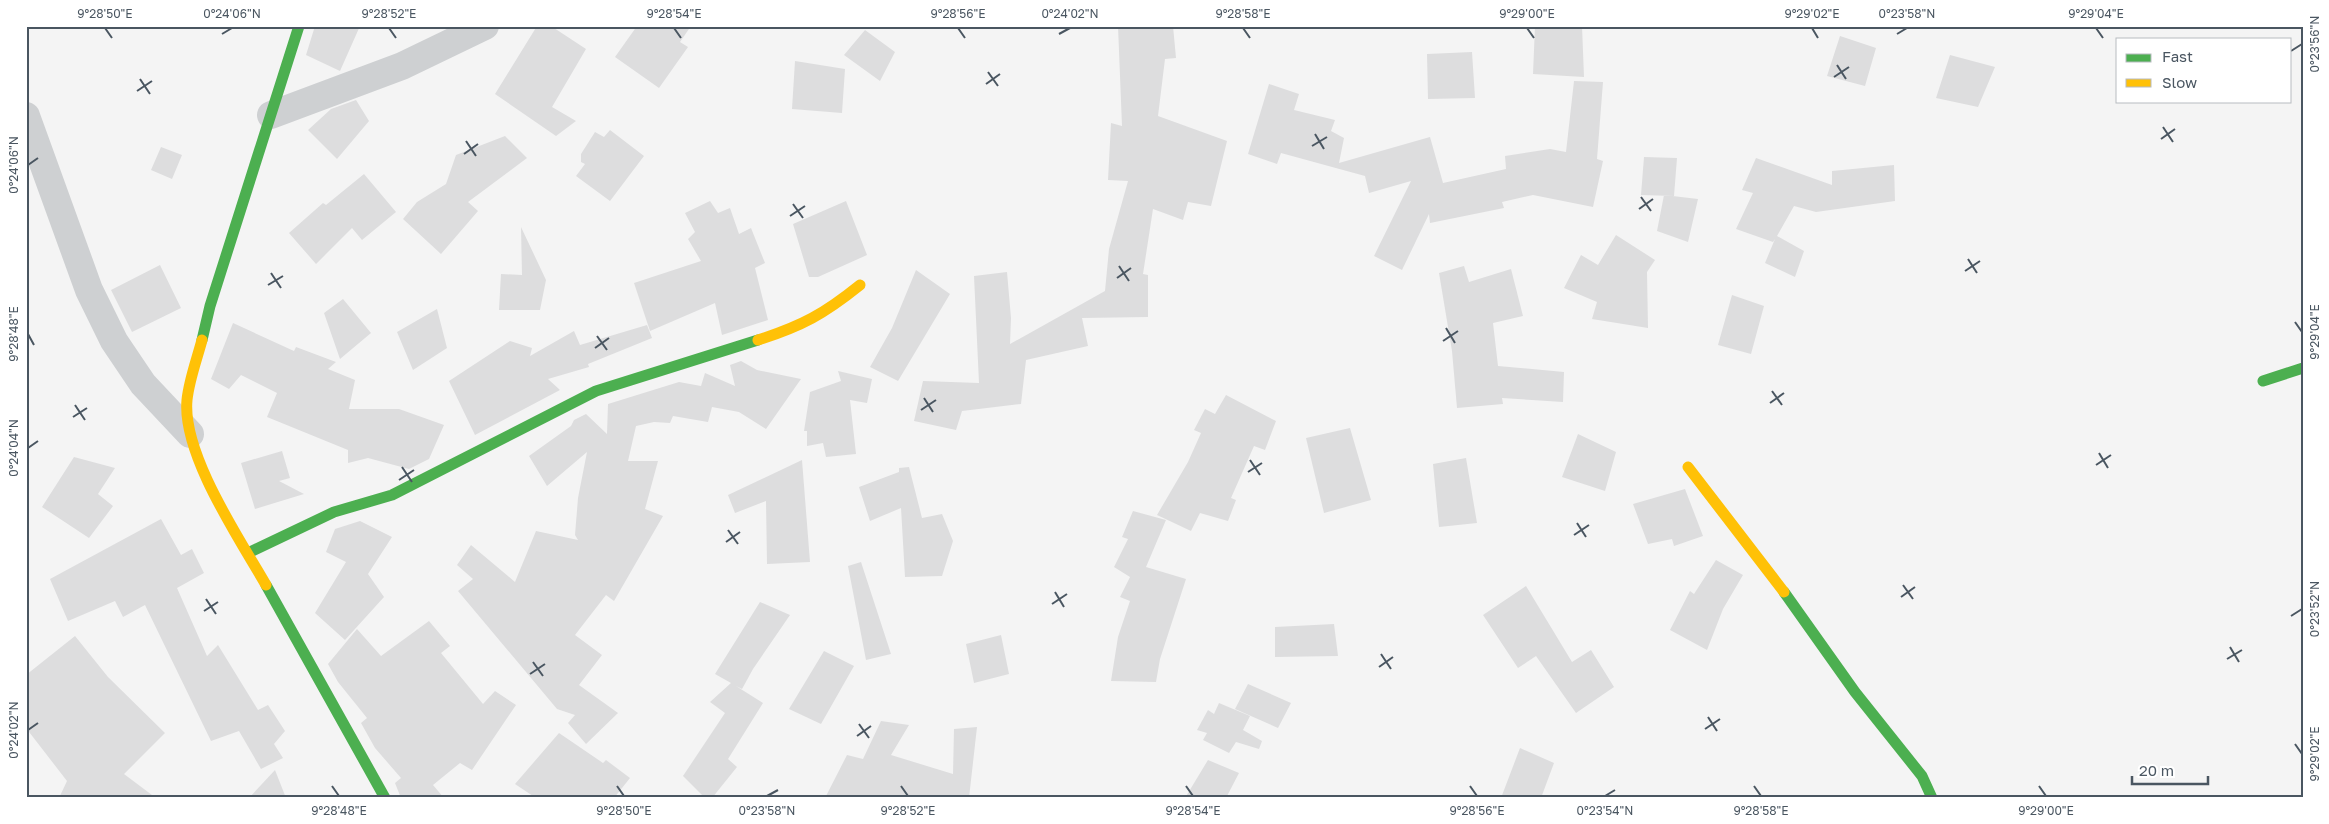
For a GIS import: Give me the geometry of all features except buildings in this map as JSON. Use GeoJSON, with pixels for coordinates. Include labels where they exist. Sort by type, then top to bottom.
{"type":"FeatureCollection","features":[{"type":"Feature","properties":{"kind":"street"},"geometry":{"type":"LineString","coordinates":[[299,26],[210,306],[194,364],[187,400],[190,434],[204,472],[384,798]]}},
{"type":"Feature","properties":{"kind":"street"},"geometry":{"type":"LineString","coordinates":[[271,115],[402,66],[485,26]]}},
{"type":"Feature","properties":{"kind":"street"},"geometry":{"type":"LineString","coordinates":[[26,116],[89,290],[114,341],[143,384],[190,434]]}},
{"type":"Feature","properties":{"kind":"street"},"geometry":{"type":"LineString","coordinates":[[248,552],[334,512],[392,494],[596,391],[792,329],[828,310],[860,285]]}},
{"type":"Feature","properties":{"kind":"street"},"geometry":{"type":"LineString","coordinates":[[2262,381],[2303,368]]}},
{"type":"Feature","properties":{"kind":"street"},"geometry":{"type":"LineString","coordinates":[[1688,467],[1800,613],[1855,692],[1922,776],[1932,798]]}},
{"type":"Feature","properties":{"kind":"traffic: fast"},"geometry":{"type":"LineString","coordinates":[[202,340],[210,306],[299,26]]}},
{"type":"Feature","properties":{"kind":"traffic: fast"},"geometry":{"type":"LineString","coordinates":[[248,553],[334,512],[392,495],[596,391],[758,340]]}},
{"type":"Feature","properties":{"kind":"traffic: fast"},"geometry":{"type":"LineString","coordinates":[[2263,381],[2303,368]]}},
{"type":"Feature","properties":{"kind":"traffic: fast"},"geometry":{"type":"LineString","coordinates":[[266,585],[385,798]]}},
{"type":"Feature","properties":{"kind":"traffic: fast"},"geometry":{"type":"LineString","coordinates":[[1784,592],[1855,692],[1922,776],[1932,798]]}},
{"type":"Feature","properties":{"kind":"traffic: slow"},"geometry":{"type":"LineString","coordinates":[[758,340],[787,330],[812,318],[860,285]]}},
{"type":"Feature","properties":{"kind":"traffic: slow"},"geometry":{"type":"LineString","coordinates":[[202,340],[191,377],[187,400],[188,422],[193,445],[214,495],[266,585]]}},
{"type":"Feature","properties":{"kind":"traffic: slow"},"geometry":{"type":"LineString","coordinates":[[1688,467],[1784,592]]}}]}
